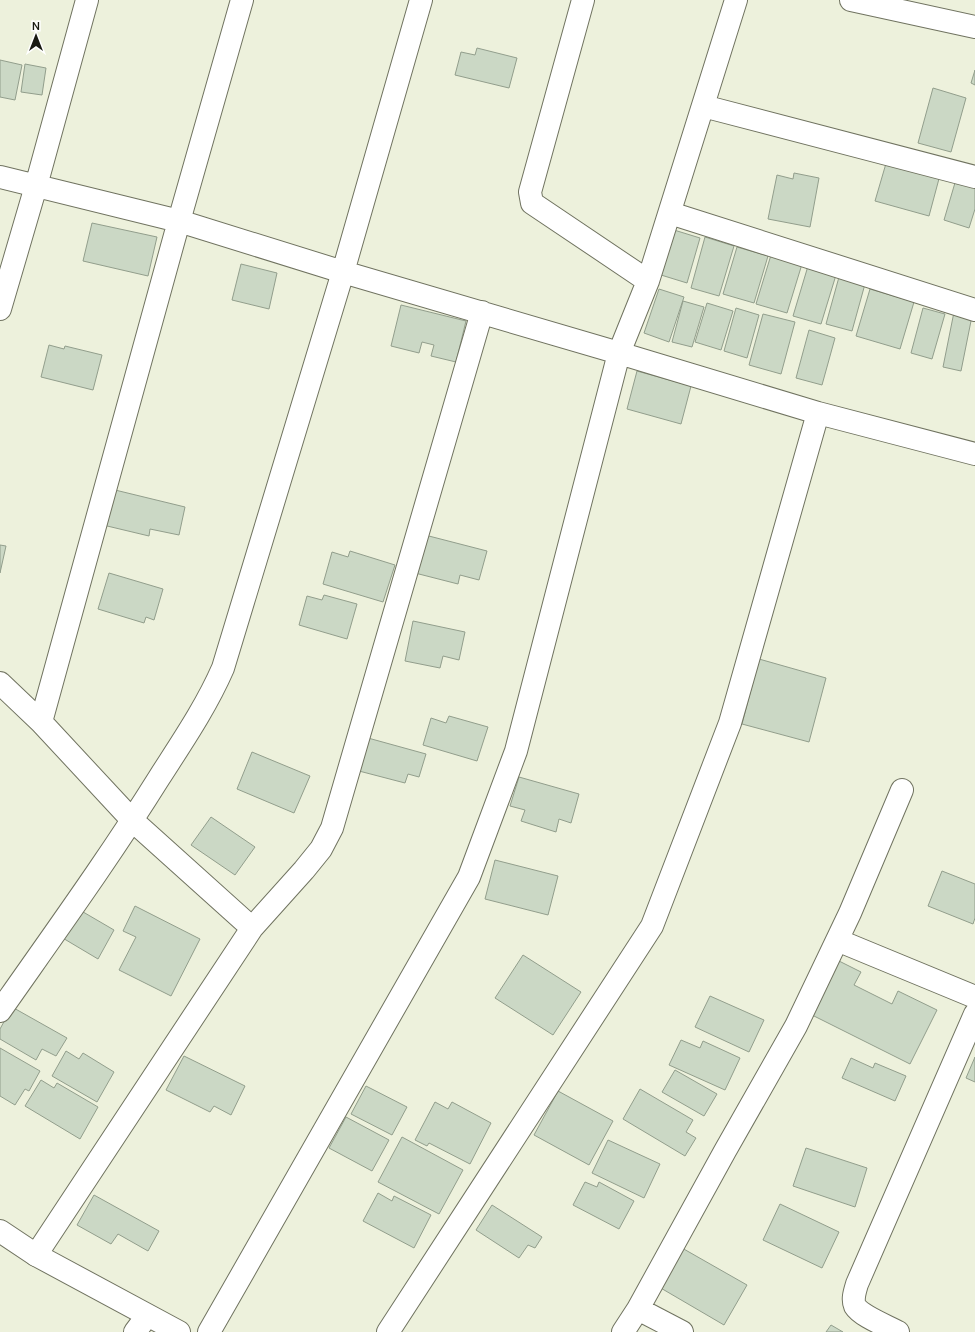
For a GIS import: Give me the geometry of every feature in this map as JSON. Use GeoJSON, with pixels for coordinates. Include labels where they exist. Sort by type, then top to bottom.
{"type":"FeatureCollection","features":[{"type":"Feature","properties":{"kind":"street"},"geometry":{"type":"LineString","coordinates":[[0,309],[36,186],[87,0]]}},
{"type":"Feature","properties":{"kind":"street"},"geometry":{"type":"LineString","coordinates":[[42,722],[179,221],[242,0]]}},
{"type":"Feature","properties":{"kind":"street"},"geometry":{"type":"LineString","coordinates":[[0,1011],[133,821],[201,712],[215,685],[222,668],[343,272],[421,0]]}},
{"type":"Feature","properties":{"kind":"street"},"geometry":{"type":"LineString","coordinates":[[583,0],[530,192],[532,203],[648,281]]}},
{"type":"Feature","properties":{"kind":"street"},"geometry":{"type":"LineString","coordinates":[[209,1332],[469,877],[516,751],[619,352],[648,281],[736,0]]}},
{"type":"Feature","properties":{"kind":"street"},"geometry":{"type":"LineString","coordinates":[[851,0],[975,27]]}},
{"type":"Feature","properties":{"kind":"street"},"geometry":{"type":"LineString","coordinates":[[703,106],[975,177]]}},
{"type":"Feature","properties":{"kind":"street"},"geometry":{"type":"LineString","coordinates":[[0,177],[179,221],[343,272],[619,352],[818,413],[975,454]]}},
{"type":"Feature","properties":{"kind":"street"},"geometry":{"type":"LineString","coordinates":[[670,213],[975,310]]}},
{"type":"Feature","properties":{"kind":"street"},"geometry":{"type":"LineString","coordinates":[[36,1255],[252,928],[321,849],[332,828],[482,312]]}},
{"type":"Feature","properties":{"kind":"street"},"geometry":{"type":"LineString","coordinates":[[388,1332],[652,926],[730,723],[818,413]]}},
{"type":"Feature","properties":{"kind":"street"},"geometry":{"type":"LineString","coordinates":[[0,683],[42,722],[133,821],[252,928]]}},
{"type":"Feature","properties":{"kind":"street"},"geometry":{"type":"LineString","coordinates":[[623,1332],[638,1309],[796,1026],[850,913],[902,790]]}},
{"type":"Feature","properties":{"kind":"street"},"geometry":{"type":"LineString","coordinates":[[837,940],[975,997]]}},
{"type":"Feature","properties":{"kind":"street"},"geometry":{"type":"LineString","coordinates":[[898,1332],[860,1312],[854,1305],[854,1295],[857,1284],[975,1014]]}},
{"type":"Feature","properties":{"kind":"street"},"geometry":{"type":"LineString","coordinates":[[0,1231],[141,1324],[179,1332]]}},
{"type":"Feature","properties":{"kind":"street"},"geometry":{"type":"LineString","coordinates":[[638,1309],[682,1332]]}},
{"type":"Feature","properties":{"kind":"building"},"geometry":{"type":"Polygon","coordinates":[[[477,48],[517,58],[509,88],[455,75],[461,52],[475,55],[477,48]]]}},
{"type":"Feature","properties":{"kind":"building"},"geometry":{"type":"Polygon","coordinates":[[[0,60],[22,65],[15,100],[0,97],[0,60]]]}},
{"type":"Feature","properties":{"kind":"building"},"geometry":{"type":"Polygon","coordinates":[[[25,64],[46,68],[42,95],[21,92],[25,64]]]}},
{"type":"Feature","properties":{"kind":"building"},"geometry":{"type":"Polygon","coordinates":[[[975,70],[975,85],[971,83],[975,70]]]}},
{"type":"Feature","properties":{"kind":"building"},"geometry":{"type":"Polygon","coordinates":[[[933,88],[966,98],[951,152],[918,143],[933,88]]]}},
{"type":"Feature","properties":{"kind":"building"},"geometry":{"type":"Polygon","coordinates":[[[887,160],[940,175],[929,216],[875,201],[887,160]]]}},
{"type":"Feature","properties":{"kind":"building"},"geometry":{"type":"Polygon","coordinates":[[[794,173],[819,178],[810,227],[768,219],[777,175],[793,179],[794,173]]]}},
{"type":"Feature","properties":{"kind":"building"},"geometry":{"type":"Polygon","coordinates":[[[957,176],[975,181],[975,209],[969,228],[944,220],[957,176]]]}},
{"type":"Feature","properties":{"kind":"building"},"geometry":{"type":"Polygon","coordinates":[[[92,223],[157,237],[148,276],[83,261],[92,223]]]}},
{"type":"Feature","properties":{"kind":"building"},"geometry":{"type":"Polygon","coordinates":[[[674,230],[700,238],[687,283],[661,275],[674,230]]]}},
{"type":"Feature","properties":{"kind":"building"},"geometry":{"type":"Polygon","coordinates":[[[705,237],[734,246],[719,296],[691,288],[705,237]]]}},
{"type":"Feature","properties":{"kind":"building"},"geometry":{"type":"Polygon","coordinates":[[[737,247],[768,256],[754,303],[723,294],[737,247]]]}},
{"type":"Feature","properties":{"kind":"building"},"geometry":{"type":"Polygon","coordinates":[[[771,255],[802,264],[787,313],[756,304],[771,255]]]}},
{"type":"Feature","properties":{"kind":"building"},"geometry":{"type":"Polygon","coordinates":[[[241,264],[277,273],[269,309],[232,300],[241,264]]]}},
{"type":"Feature","properties":{"kind":"building"},"geometry":{"type":"Polygon","coordinates":[[[808,266],[836,275],[821,324],[793,316],[808,266]]]}},
{"type":"Feature","properties":{"kind":"building"},"geometry":{"type":"Polygon","coordinates":[[[839,277],[865,284],[852,331],[826,324],[839,277]]]}},
{"type":"Feature","properties":{"kind":"building"},"geometry":{"type":"Polygon","coordinates":[[[659,289],[684,297],[669,342],[644,333],[659,289]]]}},
{"type":"Feature","properties":{"kind":"building"},"geometry":{"type":"Polygon","coordinates":[[[870,289],[914,302],[900,349],[856,336],[870,289]]]}},
{"type":"Feature","properties":{"kind":"building"},"geometry":{"type":"Polygon","coordinates":[[[683,301],[704,307],[692,347],[672,342],[683,301]]]}},
{"type":"Feature","properties":{"kind":"building"},"geometry":{"type":"Polygon","coordinates":[[[707,303],[733,311],[721,350],[695,342],[707,303]]]}},
{"type":"Feature","properties":{"kind":"building"},"geometry":{"type":"Polygon","coordinates":[[[401,305],[466,321],[456,362],[431,356],[434,345],[422,342],[419,353],[391,346],[401,305]]]}},
{"type":"Feature","properties":{"kind":"building"},"geometry":{"type":"Polygon","coordinates":[[[736,308],[759,315],[747,358],[724,351],[736,308]]]}},
{"type":"Feature","properties":{"kind":"building"},"geometry":{"type":"Polygon","coordinates":[[[923,308],[945,314],[932,359],[911,353],[923,308]]]}},
{"type":"Feature","properties":{"kind":"building"},"geometry":{"type":"Polygon","coordinates":[[[954,312],[972,316],[961,371],[943,367],[954,312]]]}},
{"type":"Feature","properties":{"kind":"building"},"geometry":{"type":"Polygon","coordinates":[[[763,314],[795,322],[781,374],[749,365],[763,314]]]}},
{"type":"Feature","properties":{"kind":"building"},"geometry":{"type":"Polygon","coordinates":[[[809,330],[835,338],[822,385],[796,378],[809,330]]]}},
{"type":"Feature","properties":{"kind":"building"},"geometry":{"type":"Polygon","coordinates":[[[49,345],[64,349],[65,346],[102,355],[93,390],[41,377],[49,345]]]}},
{"type":"Feature","properties":{"kind":"building"},"geometry":{"type":"Polygon","coordinates":[[[637,371],[691,386],[681,424],[627,409],[637,371]]]}},
{"type":"Feature","properties":{"kind":"building"},"geometry":{"type":"Polygon","coordinates":[[[111,489],[185,507],[179,535],[150,529],[149,536],[103,525],[111,489]]]}},
{"type":"Feature","properties":{"kind":"building"},"geometry":{"type":"Polygon","coordinates":[[[425,535],[487,551],[479,580],[460,575],[458,584],[415,573],[425,535]]]}},
{"type":"Feature","properties":{"kind":"building"},"geometry":{"type":"Polygon","coordinates":[[[0,545],[6,546],[0,573],[0,545]]]}},
{"type":"Feature","properties":{"kind":"building"},"geometry":{"type":"Polygon","coordinates":[[[350,551],[395,565],[383,602],[323,584],[332,552],[348,557],[350,551]]]}},
{"type":"Feature","properties":{"kind":"building"},"geometry":{"type":"Polygon","coordinates":[[[109,573],[163,589],[154,620],[146,617],[144,623],[98,609],[109,573]]]}},
{"type":"Feature","properties":{"kind":"building"},"geometry":{"type":"Polygon","coordinates":[[[324,595],[357,604],[347,639],[299,625],[307,596],[322,600],[324,595]]]}},
{"type":"Feature","properties":{"kind":"building"},"geometry":{"type":"Polygon","coordinates":[[[413,621],[465,632],[459,660],[443,656],[440,668],[405,661],[413,621]]]}},
{"type":"Feature","properties":{"kind":"building"},"geometry":{"type":"Polygon","coordinates":[[[759,659],[826,678],[809,742],[742,724],[759,659]]]}},
{"type":"Feature","properties":{"kind":"building"},"geometry":{"type":"Polygon","coordinates":[[[449,716],[488,727],[477,761],[423,745],[431,718],[446,723],[449,716]]]}},
{"type":"Feature","properties":{"kind":"building"},"geometry":{"type":"Polygon","coordinates":[[[368,738],[426,754],[419,777],[408,774],[405,783],[359,771],[368,738]]]}},
{"type":"Feature","properties":{"kind":"building"},"geometry":{"type":"Polygon","coordinates":[[[252,752],[310,776],[294,813],[237,789],[252,752]]]}},
{"type":"Feature","properties":{"kind":"building"},"geometry":{"type":"Polygon","coordinates":[[[519,777],[579,794],[571,823],[559,819],[556,832],[521,821],[525,810],[510,806],[519,777]]]}},
{"type":"Feature","properties":{"kind":"building"},"geometry":{"type":"Polygon","coordinates":[[[211,817],[255,847],[235,875],[191,845],[211,817]]]}},
{"type":"Feature","properties":{"kind":"building"},"geometry":{"type":"Polygon","coordinates":[[[495,860],[558,876],[548,915],[485,899],[495,860]]]}},
{"type":"Feature","properties":{"kind":"building"},"geometry":{"type":"Polygon","coordinates":[[[942,871],[975,884],[975,918],[973,924],[928,906],[942,871]]]}},
{"type":"Feature","properties":{"kind":"building"},"geometry":{"type":"Polygon","coordinates":[[[135,906],[200,939],[171,996],[119,970],[136,937],[123,931],[135,906]]]}},
{"type":"Feature","properties":{"kind":"building"},"geometry":{"type":"Polygon","coordinates":[[[78,909],[114,930],[98,959],[61,937],[78,909]]]}},
{"type":"Feature","properties":{"kind":"building"},"geometry":{"type":"Polygon","coordinates":[[[523,955],[581,992],[553,1035],[495,998],[523,955]]]}},
{"type":"Feature","properties":{"kind":"building"},"geometry":{"type":"Polygon","coordinates":[[[835,959],[861,972],[854,985],[892,1004],[898,991],[937,1010],[910,1064],[808,1013],[835,959]]]}},
{"type":"Feature","properties":{"kind":"building"},"geometry":{"type":"Polygon","coordinates":[[[710,996],[764,1020],[749,1052],[695,1027],[710,996]]]}},
{"type":"Feature","properties":{"kind":"building"},"geometry":{"type":"Polygon","coordinates":[[[12,1007],[67,1038],[56,1056],[42,1049],[36,1060],[0,1039],[0,1029],[12,1007]]]}},
{"type":"Feature","properties":{"kind":"building"},"geometry":{"type":"Polygon","coordinates":[[[681,1040],[700,1048],[703,1041],[740,1058],[725,1090],[669,1065],[681,1040]]]}},
{"type":"Feature","properties":{"kind":"building"},"geometry":{"type":"Polygon","coordinates":[[[0,1048],[40,1071],[29,1091],[25,1089],[15,1105],[0,1096],[0,1048]]]}},
{"type":"Feature","properties":{"kind":"building"},"geometry":{"type":"Polygon","coordinates":[[[66,1051],[79,1059],[83,1053],[114,1072],[97,1102],[52,1076],[66,1051]]]}},
{"type":"Feature","properties":{"kind":"building"},"geometry":{"type":"Polygon","coordinates":[[[184,1056],[245,1086],[231,1115],[214,1106],[210,1112],[166,1090],[184,1056]]]}},
{"type":"Feature","properties":{"kind":"building"},"geometry":{"type":"Polygon","coordinates":[[[975,1057],[975,1082],[966,1078],[975,1057]]]}},
{"type":"Feature","properties":{"kind":"building"},"geometry":{"type":"Polygon","coordinates":[[[851,1058],[873,1068],[875,1063],[906,1076],[895,1101],[842,1078],[851,1058]]]}},
{"type":"Feature","properties":{"kind":"building"},"geometry":{"type":"Polygon","coordinates":[[[675,1070],[717,1094],[704,1116],[662,1092],[675,1070]]]}},
{"type":"Feature","properties":{"kind":"building"},"geometry":{"type":"Polygon","coordinates":[[[41,1080],[54,1088],[57,1083],[98,1107],[80,1139],[25,1106],[41,1080]]]}},
{"type":"Feature","properties":{"kind":"building"},"geometry":{"type":"Polygon","coordinates":[[[366,1086],[407,1107],[392,1135],[351,1114],[366,1086]]]}},
{"type":"Feature","properties":{"kind":"building"},"geometry":{"type":"Polygon","coordinates":[[[640,1089],[693,1120],[686,1132],[696,1138],[685,1156],[623,1119],[640,1089]]]}},
{"type":"Feature","properties":{"kind":"building"},"geometry":{"type":"Polygon","coordinates":[[[558,1091],[613,1121],[589,1165],[534,1135],[558,1091]]]}},
{"type":"Feature","properties":{"kind":"building"},"geometry":{"type":"Polygon","coordinates":[[[435,1102],[448,1109],[452,1102],[491,1123],[470,1164],[429,1143],[427,1146],[415,1140],[435,1102]]]}},
{"type":"Feature","properties":{"kind":"building"},"geometry":{"type":"Polygon","coordinates":[[[346,1117],[389,1140],[372,1171],[329,1148],[346,1117]]]}},
{"type":"Feature","properties":{"kind":"building"},"geometry":{"type":"Polygon","coordinates":[[[402,1137],[463,1170],[439,1214],[378,1182],[402,1137]]]}},
{"type":"Feature","properties":{"kind":"building"},"geometry":{"type":"Polygon","coordinates":[[[608,1140],[660,1164],[644,1198],[592,1173],[608,1140]]]}},
{"type":"Feature","properties":{"kind":"building"},"geometry":{"type":"Polygon","coordinates":[[[806,1148],[867,1168],[855,1207],[793,1186],[806,1148]]]}},
{"type":"Feature","properties":{"kind":"building"},"geometry":{"type":"Polygon","coordinates":[[[585,1182],[597,1187],[599,1182],[634,1201],[619,1229],[573,1205],[585,1182]]]}},
{"type":"Feature","properties":{"kind":"building"},"geometry":{"type":"Polygon","coordinates":[[[378,1193],[392,1201],[394,1196],[431,1215],[414,1248],[363,1221],[378,1193]]]}},
{"type":"Feature","properties":{"kind":"building"},"geometry":{"type":"Polygon","coordinates":[[[94,1195],[159,1231],[148,1251],[118,1234],[111,1244],[77,1225],[94,1195]]]}},
{"type":"Feature","properties":{"kind":"building"},"geometry":{"type":"Polygon","coordinates":[[[780,1204],[839,1232],[822,1268],[763,1240],[780,1204]]]}},
{"type":"Feature","properties":{"kind":"building"},"geometry":{"type":"Polygon","coordinates":[[[492,1205],[542,1237],[535,1248],[528,1245],[519,1258],[476,1230],[492,1205]]]}},
{"type":"Feature","properties":{"kind":"building"},"geometry":{"type":"Polygon","coordinates":[[[682,1248],[747,1285],[724,1325],[659,1287],[682,1248]]]}},
{"type":"Feature","properties":{"kind":"building"},"geometry":{"type":"Polygon","coordinates":[[[831,1325],[843,1332],[826,1332],[831,1325]]]}}]}
